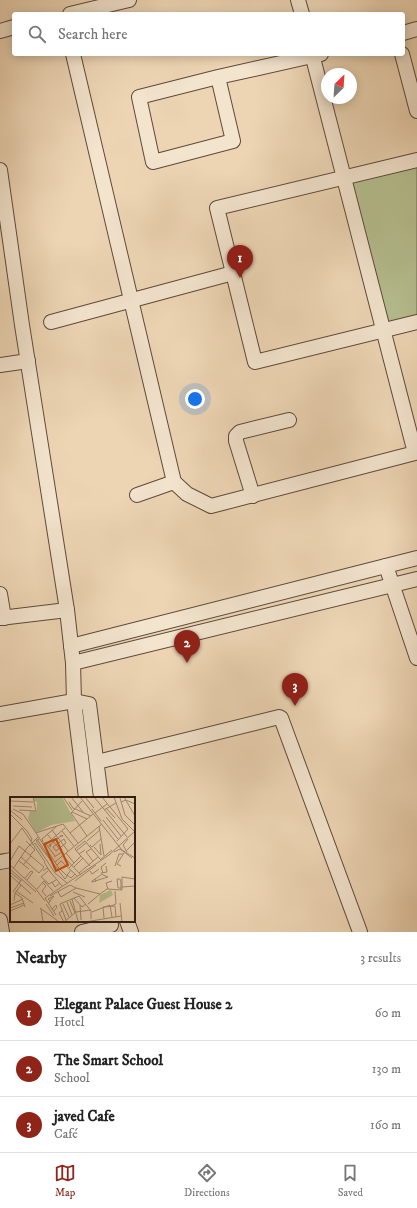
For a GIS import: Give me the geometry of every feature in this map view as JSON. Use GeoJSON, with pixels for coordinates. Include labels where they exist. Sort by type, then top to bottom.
{"type":"FeatureCollection","features":[{"type":"Feature","properties":{"kind":"street"},"geometry":{"type":"LineString","coordinates":[[78,12],[129,0]]}},
{"type":"Feature","properties":{"kind":"street"},"geometry":{"type":"LineString","coordinates":[[298,0],[301,12]]}},
{"type":"Feature","properties":{"kind":"street"},"geometry":{"type":"LineString","coordinates":[[0,31],[12,28]]}},
{"type":"Feature","properties":{"kind":"street"},"geometry":{"type":"LineString","coordinates":[[405,32],[417,29]]}},
{"type":"Feature","properties":{"kind":"street"},"geometry":{"type":"LineString","coordinates":[[73,56],[174,482],[187,494],[211,506],[415,453],[345,178],[316,56]]}},
{"type":"Feature","properties":{"kind":"street"},"geometry":{"type":"LineString","coordinates":[[218,77],[233,142],[153,162],[139,97],[218,77],[312,56]]}},
{"type":"Feature","properties":{"kind":"street"},"geometry":{"type":"LineString","coordinates":[[403,56],[417,110]]}},
{"type":"Feature","properties":{"kind":"street"},"geometry":{"type":"LineString","coordinates":[[417,160],[217,208],[255,362],[417,322]]}},
{"type":"Feature","properties":{"kind":"street"},"geometry":{"type":"LineString","coordinates":[[0,170],[67,610],[73,663],[74,701],[86,797]]}},
{"type":"Feature","properties":{"kind":"street"},"geometry":{"type":"LineString","coordinates":[[51,322],[233,273]]}},
{"type":"Feature","properties":{"kind":"street"},"geometry":{"type":"LineString","coordinates":[[0,365],[28,361]]}},
{"type":"Feature","properties":{"kind":"street"},"geometry":{"type":"LineString","coordinates":[[252,496],[236,441],[236,436],[240,432],[289,420]]}},
{"type":"Feature","properties":{"kind":"street"},"geometry":{"type":"LineString","coordinates":[[137,495],[174,482]]}},
{"type":"Feature","properties":{"kind":"street"},"geometry":{"type":"LineString","coordinates":[[71,646],[417,558]]}},
{"type":"Feature","properties":{"kind":"street"},"geometry":{"type":"LineString","coordinates":[[386,566],[417,658]]}},
{"type":"Feature","properties":{"kind":"street"},"geometry":{"type":"LineString","coordinates":[[73,663],[417,579]]}},
{"type":"Feature","properties":{"kind":"street"},"geometry":{"type":"LineString","coordinates":[[0,594],[2,618],[67,610]]}},
{"type":"Feature","properties":{"kind":"street"},"geometry":{"type":"LineString","coordinates":[[0,714],[74,701],[89,704],[101,797]]}},
{"type":"Feature","properties":{"kind":"street"},"geometry":{"type":"LineString","coordinates":[[97,762],[275,717],[281,718],[360,932]]}},
{"type":"Feature","properties":{"kind":"street"},"geometry":{"type":"LineString","coordinates":[[0,862],[10,860]]}},
{"type":"Feature","properties":{"kind":"street"},"geometry":{"type":"LineString","coordinates":[[0,920],[2,932]]}},
{"type":"Feature","properties":{"kind":"street"},"geometry":{"type":"LineString","coordinates":[[127,922],[131,932]]}},
{"type":"Feature","properties":{"kind":"street"},"geometry":{"type":"LineString","coordinates":[[82,932],[111,926]]}},
{"type":"Feature","properties":{"kind":"green space"},"geometry":{"type":"Polygon","coordinates":[[[417,161],[417,322],[383,330],[345,178],[417,161]]]}},
{"type":"Feature","properties":{"kind":"place","name":"Elegant Palace Guest House 2"},"geometry":{"type":"Point","coordinates":[240,278]}},
{"type":"Feature","properties":{"kind":"place","name":"The Smart School"},"geometry":{"type":"Point","coordinates":[187,663]}},
{"type":"Feature","properties":{"kind":"place","name":"javed Cafe"},"geometry":{"type":"Point","coordinates":[295,706]}}]}
